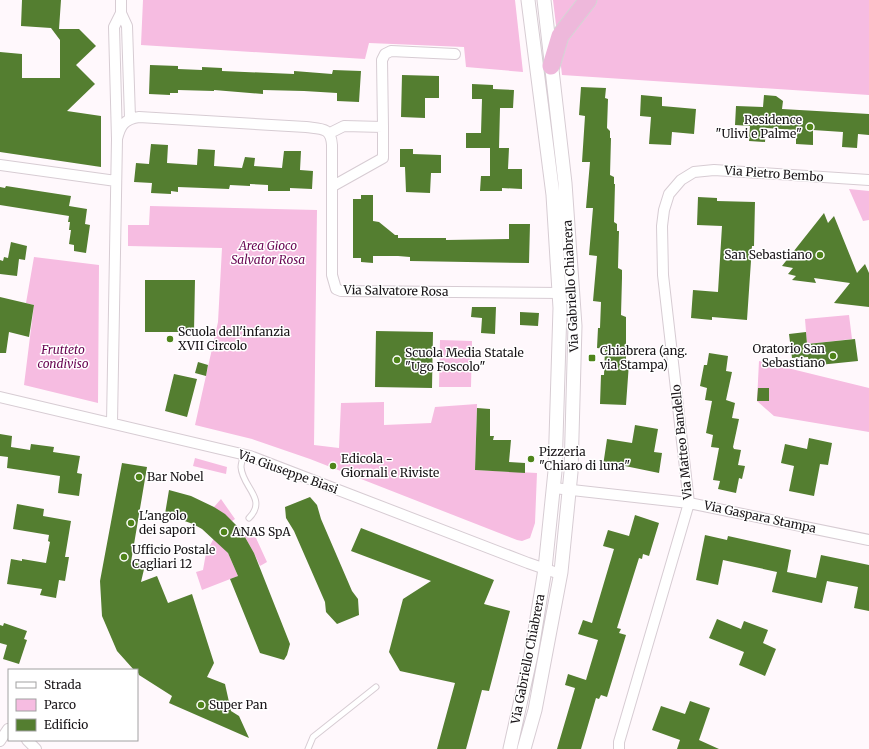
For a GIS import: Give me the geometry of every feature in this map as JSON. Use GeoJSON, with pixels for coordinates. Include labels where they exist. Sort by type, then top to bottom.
{"type":"FeatureCollection","features":[{"type":"Feature","properties":{"kind":"highway"},"geometry":{"type":"LineString","coordinates":[[551,66],[560,36],[588,0]]}},
{"type":"Feature","properties":{"kind":"street"},"geometry":{"type":"LineString","coordinates":[[121,0],[121,13],[127,26],[130,118]]}},
{"type":"Feature","properties":{"kind":"street","name":"Via Gabriello Chiabrera"},"geometry":{"type":"LineString","coordinates":[[510,749],[531,655],[545,569],[554,488],[560,293],[554,210],[528,0]]}},
{"type":"Feature","properties":{"kind":"street","name":"Via Gabriello Chiabrera"},"geometry":{"type":"LineString","coordinates":[[524,749],[535,710],[560,574],[570,488],[575,326],[565,182],[544,0]]}},
{"type":"Feature","properties":{"kind":"street"},"geometry":{"type":"LineString","coordinates":[[112,423],[117,139],[114,27],[121,13]]}},
{"type":"Feature","properties":{"kind":"street"},"geometry":{"type":"LineString","coordinates":[[333,186],[383,158],[382,60],[385,54],[391,51],[455,54]]}},
{"type":"Feature","properties":{"kind":"street"},"geometry":{"type":"LineString","coordinates":[[117,139],[122,124],[130,118],[306,127],[319,128],[330,133],[344,126],[383,127]]}},
{"type":"Feature","properties":{"kind":"street","name":"Via Salvatore Rosa"},"geometry":{"type":"LineString","coordinates":[[330,133],[332,145],[333,186],[332,275],[333,284],[336,289],[341,291],[560,293]]}},
{"type":"Feature","properties":{"kind":"street"},"geometry":{"type":"LineString","coordinates":[[0,165],[116,181]]}},
{"type":"Feature","properties":{"kind":"street","name":"Via Pietro Bembo"},"geometry":{"type":"LineString","coordinates":[[681,180],[694,172],[714,170],[869,180]]}},
{"type":"Feature","properties":{"kind":"street","name":"Via Matteo Bandello"},"geometry":{"type":"LineString","coordinates":[[619,749],[619,742],[689,503],[663,275],[664,210],[669,194],[681,180]]}},
{"type":"Feature","properties":{"kind":"street","name":"Via Giuseppe Biasi"},"geometry":{"type":"LineString","coordinates":[[0,396],[243,455],[545,569]]}},
{"type":"Feature","properties":{"kind":"street","name":"Via Gaspara Stampa"},"geometry":{"type":"LineString","coordinates":[[554,488],[570,488],[689,503],[869,540]]}},
{"type":"Feature","properties":{"kind":"street"},"geometry":{"type":"LineString","coordinates":[[545,569],[560,574]]}},
{"type":"Feature","properties":{"kind":"street"},"geometry":{"type":"LineString","coordinates":[[0,741],[6,729]]}},
{"type":"Feature","properties":{"kind":"street"},"geometry":{"type":"LineString","coordinates":[[28,741],[36,749]]}},
{"type":"Feature","properties":{"kind":"lane"},"geometry":{"type":"LineString","coordinates":[[243,455],[241,468],[257,505],[255,512],[249,518]]}},
{"type":"Feature","properties":{"kind":"lane"},"geometry":{"type":"LineString","coordinates":[[308,749],[312,737],[376,687]]}},
{"type":"Feature","properties":{"kind":"green space"},"geometry":{"type":"Polygon","coordinates":[[[143,0],[515,0],[523,72],[466,67],[464,47],[369,43],[365,59],[141,45],[143,0]]]}},
{"type":"Feature","properties":{"kind":"green space"},"geometry":{"type":"Polygon","coordinates":[[[553,0],[869,0],[869,95],[562,75],[553,0]]]}},
{"type":"Feature","properties":{"kind":"green space"},"geometry":{"type":"Polygon","coordinates":[[[849,189],[869,191],[869,220],[863,221],[849,189]]]}},
{"type":"Feature","properties":{"kind":"green space","name":"Area Gioco Salvator Rosa"},"geometry":{"type":"Polygon","coordinates":[[[150,206],[317,210],[314,445],[339,448],[341,403],[384,402],[384,425],[431,423],[435,407],[477,404],[475,470],[537,473],[535,523],[530,538],[522,541],[517,540],[310,459],[252,439],[195,425],[218,322],[222,248],[128,246],[128,225],[149,225],[150,206]]]}},
{"type":"Feature","properties":{"kind":"green space","name":"Frutteto condiviso"},"geometry":{"type":"Polygon","coordinates":[[[34,257],[99,265],[98,403],[24,385],[34,305],[26,303],[34,257]]]}},
{"type":"Feature","properties":{"kind":"green space"},"geometry":{"type":"Polygon","coordinates":[[[849,315],[852,339],[807,344],[805,319],[849,315]]]}},
{"type":"Feature","properties":{"kind":"green space"},"geometry":{"type":"Polygon","coordinates":[[[440,340],[472,341],[471,387],[439,387],[440,340]]]}},
{"type":"Feature","properties":{"kind":"green space"},"geometry":{"type":"Polygon","coordinates":[[[759,361],[869,388],[869,432],[774,416],[757,401],[759,361]]]}},
{"type":"Feature","properties":{"kind":"green space"},"geometry":{"type":"Polygon","coordinates":[[[195,458],[227,467],[226,474],[193,466],[195,458]]]}},
{"type":"Feature","properties":{"kind":"green space"},"geometry":{"type":"Polygon","coordinates":[[[221,499],[235,519],[232,521],[214,507],[221,499]]]}},
{"type":"Feature","properties":{"kind":"green space"},"geometry":{"type":"Polygon","coordinates":[[[243,528],[256,538],[267,562],[260,566],[241,530],[243,528]]]}},
{"type":"Feature","properties":{"kind":"green space"},"geometry":{"type":"Polygon","coordinates":[[[214,538],[228,553],[238,576],[202,590],[196,572],[203,570],[206,553],[214,538]]]}},
{"type":"Feature","properties":{"kind":"building"},"geometry":{"type":"Polygon","coordinates":[[[22,0],[61,0],[59,29],[79,29],[96,46],[76,65],[95,84],[67,111],[101,116],[101,167],[0,152],[0,52],[22,54],[22,78],[60,78],[60,40],[51,28],[21,26],[22,0]]]}},
{"type":"Feature","properties":{"kind":"building"},"geometry":{"type":"Polygon","coordinates":[[[150,65],[178,66],[178,69],[202,70],[202,67],[222,68],[222,71],[294,74],[294,71],[332,74],[333,70],[361,71],[359,102],[337,101],[337,93],[304,91],[263,90],[263,94],[214,90],[178,90],[178,93],[170,93],[170,95],[149,94],[150,65]]]}},
{"type":"Feature","properties":{"kind":"building"},"geometry":{"type":"Polygon","coordinates":[[[402,75],[439,76],[439,98],[425,98],[425,118],[401,117],[402,75]]]}},
{"type":"Feature","properties":{"kind":"building"},"geometry":{"type":"Polygon","coordinates":[[[472,84],[493,85],[493,89],[514,90],[513,108],[500,108],[499,148],[509,148],[508,169],[522,169],[522,189],[502,188],[502,191],[480,191],[481,176],[490,176],[490,148],[466,148],[466,133],[481,133],[482,99],[472,99],[472,84]]]}},
{"type":"Feature","properties":{"kind":"building"},"geometry":{"type":"Polygon","coordinates":[[[581,87],[606,88],[605,98],[608,99],[607,128],[610,131],[611,138],[610,175],[614,177],[615,184],[614,222],[617,224],[617,231],[619,231],[618,268],[622,270],[621,315],[626,317],[626,362],[629,363],[626,405],[600,404],[601,375],[604,375],[605,349],[597,348],[598,328],[600,328],[601,302],[593,301],[597,256],[589,255],[593,208],[586,208],[590,162],[582,162],[585,116],[579,115],[581,87]]]}},
{"type":"Feature","properties":{"kind":"building"},"geometry":{"type":"Polygon","coordinates":[[[641,95],[662,97],[662,106],[696,109],[694,134],[672,132],[671,145],[649,144],[651,117],[640,116],[641,95]]]}},
{"type":"Feature","properties":{"kind":"building","name":"Residence \"Ulivi e Palme\""},"geometry":{"type":"Polygon","coordinates":[[[764,95],[776,96],[783,101],[782,109],[869,114],[869,135],[858,134],[857,148],[842,147],[843,132],[813,130],[813,145],[796,144],[796,130],[766,128],[765,142],[749,141],[750,126],[735,125],[736,106],[763,107],[764,95]]]}},
{"type":"Feature","properties":{"kind":"building"},"geometry":{"type":"Polygon","coordinates":[[[151,144],[168,145],[167,163],[197,165],[198,149],[215,150],[214,166],[242,168],[245,157],[255,158],[254,166],[282,168],[284,151],[301,151],[300,170],[313,171],[312,189],[290,188],[290,191],[268,191],[268,185],[250,184],[250,186],[230,185],[229,189],[178,187],[178,192],[171,191],[171,194],[151,193],[152,183],[134,182],[136,163],[149,164],[151,144]]]}},
{"type":"Feature","properties":{"kind":"building"},"geometry":{"type":"Polygon","coordinates":[[[400,149],[413,149],[413,154],[441,155],[441,173],[431,173],[430,193],[406,192],[405,167],[400,167],[400,149]]]}},
{"type":"Feature","properties":{"kind":"building"},"geometry":{"type":"Polygon","coordinates":[[[6,186],[71,196],[69,206],[87,209],[85,224],[90,225],[86,253],[74,251],[74,245],[69,244],[71,230],[69,230],[69,216],[0,205],[0,187],[5,188],[6,186]]]}},
{"type":"Feature","properties":{"kind":"building"},"geometry":{"type":"Polygon","coordinates":[[[361,195],[373,195],[373,221],[379,222],[395,235],[398,235],[398,238],[446,238],[446,240],[509,239],[509,224],[530,224],[529,263],[410,261],[410,257],[398,256],[373,256],[373,263],[361,262],[361,258],[353,258],[353,199],[361,199],[361,195]]]}},
{"type":"Feature","properties":{"kind":"building"},"geometry":{"type":"Polygon","coordinates":[[[698,197],[717,198],[717,201],[755,202],[754,246],[752,246],[747,320],[712,317],[712,320],[691,318],[693,290],[718,292],[722,226],[697,225],[698,197]]]}},
{"type":"Feature","properties":{"kind":"building","name":"San Sebastiano"},"geometry":{"type":"Polygon","coordinates":[[[824,213],[828,223],[834,216],[857,273],[865,264],[869,273],[869,307],[834,303],[850,283],[814,278],[816,283],[792,280],[796,276],[788,274],[793,268],[782,266],[824,213]]]}},
{"type":"Feature","properties":{"kind":"building"},"geometry":{"type":"Polygon","coordinates":[[[11,242],[27,246],[25,260],[19,259],[17,276],[0,274],[0,260],[3,261],[4,257],[8,258],[11,242]]]}},
{"type":"Feature","properties":{"kind":"building"},"geometry":{"type":"Polygon","coordinates":[[[145,280],[195,280],[194,332],[145,332],[145,280]]]}},
{"type":"Feature","properties":{"kind":"building"},"geometry":{"type":"Polygon","coordinates":[[[0,297],[34,305],[29,337],[9,332],[6,353],[0,353],[0,297]]]}},
{"type":"Feature","properties":{"kind":"building"},"geometry":{"type":"Polygon","coordinates":[[[472,307],[496,307],[495,334],[481,333],[482,318],[471,317],[472,307]]]}},
{"type":"Feature","properties":{"kind":"building"},"geometry":{"type":"Polygon","coordinates":[[[520,312],[539,313],[538,326],[520,325],[520,312]]]}},
{"type":"Feature","properties":{"kind":"building"},"geometry":{"type":"Polygon","coordinates":[[[376,331],[433,332],[432,388],[375,387],[376,331]]]}},
{"type":"Feature","properties":{"kind":"building","name":"Oratorio San Sebastiano"},"geometry":{"type":"Polygon","coordinates":[[[806,332],[807,344],[855,339],[858,361],[809,366],[808,357],[792,358],[789,334],[806,332]]]}},
{"type":"Feature","properties":{"kind":"building"},"geometry":{"type":"Polygon","coordinates":[[[709,353],[728,356],[726,371],[732,372],[726,400],[735,403],[732,418],[739,419],[733,447],[734,449],[741,450],[738,465],[745,466],[742,479],[739,478],[736,493],[718,489],[720,481],[713,480],[719,448],[711,447],[713,435],[706,433],[712,401],[705,400],[707,388],[700,386],[704,365],[707,365],[709,353]]]}},
{"type":"Feature","properties":{"kind":"building"},"geometry":{"type":"Polygon","coordinates":[[[198,362],[208,365],[206,376],[195,373],[198,362]]]}},
{"type":"Feature","properties":{"kind":"building"},"geometry":{"type":"Polygon","coordinates":[[[174,374],[197,379],[187,417],[165,411],[174,374]]]}},
{"type":"Feature","properties":{"kind":"building"},"geometry":{"type":"Polygon","coordinates":[[[758,388],[769,388],[769,401],[757,401],[758,388]]]}},
{"type":"Feature","properties":{"kind":"building"},"geometry":{"type":"Polygon","coordinates":[[[477,408],[490,409],[490,436],[494,436],[493,440],[511,440],[509,462],[525,463],[525,473],[475,470],[477,408]]]}},
{"type":"Feature","properties":{"kind":"building"},"geometry":{"type":"Polygon","coordinates":[[[635,425],[658,429],[654,452],[662,453],[659,473],[625,466],[625,469],[603,466],[607,439],[632,443],[635,425]]]}},
{"type":"Feature","properties":{"kind":"building"},"geometry":{"type":"Polygon","coordinates":[[[0,434],[12,436],[11,447],[30,450],[31,444],[54,447],[53,452],[80,456],[77,473],[82,474],[79,496],[58,493],[60,476],[7,468],[8,457],[0,456],[0,434]]]}},
{"type":"Feature","properties":{"kind":"building"},"geometry":{"type":"Polygon","coordinates":[[[809,438],[832,443],[828,465],[820,464],[814,496],[789,491],[794,466],[781,463],[785,444],[807,449],[809,438]]]}},
{"type":"Feature","properties":{"kind":"building"},"geometry":{"type":"Polygon","coordinates":[[[122,463],[147,467],[131,562],[145,565],[141,582],[157,576],[168,603],[192,594],[214,663],[207,677],[225,684],[231,711],[239,716],[249,738],[169,703],[172,696],[139,675],[138,669],[133,669],[117,651],[102,616],[100,581],[122,463]]]}},
{"type":"Feature","properties":{"kind":"building"},"geometry":{"type":"Polygon","coordinates":[[[169,490],[191,496],[214,507],[225,514],[241,530],[254,553],[290,644],[284,660],[260,653],[230,579],[238,576],[228,553],[202,529],[193,524],[165,514],[169,490]]]}},
{"type":"Feature","properties":{"kind":"building"},"geometry":{"type":"Polygon","coordinates":[[[310,497],[317,505],[321,519],[352,591],[358,599],[359,615],[337,624],[326,612],[325,602],[294,531],[286,518],[285,507],[310,497]]]}},
{"type":"Feature","properties":{"kind":"building"},"geometry":{"type":"Polygon","coordinates":[[[17,504],[44,509],[43,516],[71,521],[65,557],[69,557],[65,581],[59,580],[56,598],[40,595],[42,589],[7,584],[11,559],[22,561],[22,559],[46,563],[50,542],[48,541],[49,535],[13,529],[17,504]]]}},
{"type":"Feature","properties":{"kind":"building"},"geometry":{"type":"Polygon","coordinates":[[[635,515],[659,523],[649,556],[643,554],[642,559],[639,558],[617,628],[621,629],[619,633],[626,635],[607,697],[601,695],[599,699],[596,698],[581,749],[557,749],[575,688],[565,685],[568,674],[586,680],[598,640],[578,634],[583,620],[592,623],[614,549],[603,546],[608,530],[629,536],[635,515]]]}},
{"type":"Feature","properties":{"kind":"building"},"geometry":{"type":"Polygon","coordinates":[[[361,528],[494,580],[484,604],[510,611],[489,691],[482,690],[466,749],[437,749],[455,683],[400,671],[389,652],[403,599],[431,581],[351,551],[361,528]]]}},
{"type":"Feature","properties":{"kind":"building"},"geometry":{"type":"Polygon","coordinates":[[[705,535],[727,540],[728,536],[791,550],[787,572],[816,578],[821,555],[869,565],[869,611],[854,608],[858,587],[827,581],[822,603],[772,592],[777,572],[723,560],[718,585],[696,580],[705,535]]]}},
{"type":"Feature","properties":{"kind":"building"},"geometry":{"type":"Polygon","coordinates":[[[717,619],[741,629],[744,621],[768,630],[763,643],[776,649],[765,676],[739,665],[744,652],[709,638],[717,619]]]}},
{"type":"Feature","properties":{"kind":"building"},"geometry":{"type":"Polygon","coordinates":[[[4,623],[27,631],[24,639],[27,640],[19,664],[3,659],[7,645],[0,643],[0,625],[3,626],[4,623]]]}},
{"type":"Feature","properties":{"kind":"building"},"geometry":{"type":"Polygon","coordinates":[[[690,701],[710,708],[699,740],[719,749],[677,749],[680,740],[652,730],[661,706],[685,714],[690,701]]]}},
{"type":"Feature","properties":{"kind":"place","name":"Residence \"Ulivi e Palme\""},"geometry":{"type":"Point","coordinates":[810,127]}},
{"type":"Feature","properties":{"kind":"place","name":"San Sebastiano"},"geometry":{"type":"Point","coordinates":[820,255]}},
{"type":"Feature","properties":{"kind":"place","name":"Scuola dell'infanzia XVII Circolo"},"geometry":{"type":"Point","coordinates":[170,339]}},
{"type":"Feature","properties":{"kind":"place","name":"Oratorio San Sebastiano"},"geometry":{"type":"Point","coordinates":[833,356]}},
{"type":"Feature","properties":{"kind":"place","name":"Chiabrera (ang. via Stampa)"},"geometry":{"type":"Point","coordinates":[592,358]}},
{"type":"Feature","properties":{"kind":"place","name":"Scuola Media Statale \"Ugo Foscolo\""},"geometry":{"type":"Point","coordinates":[397,360]}},
{"type":"Feature","properties":{"kind":"place","name":"Pizzeria \"Chiaro di luna\""},"geometry":{"type":"Point","coordinates":[531,459]}},
{"type":"Feature","properties":{"kind":"place","name":"Edicola - Giornali e Riviste"},"geometry":{"type":"Point","coordinates":[333,466]}},
{"type":"Feature","properties":{"kind":"place","name":"Bar Nobel"},"geometry":{"type":"Point","coordinates":[139,477]}},
{"type":"Feature","properties":{"kind":"place","name":"L'angolo dei sapori"},"geometry":{"type":"Point","coordinates":[131,523]}},
{"type":"Feature","properties":{"kind":"place","name":"ANAS SpA"},"geometry":{"type":"Point","coordinates":[224,532]}},
{"type":"Feature","properties":{"kind":"place","name":"Ufficio Postale Cagliari 12"},"geometry":{"type":"Point","coordinates":[124,557]}},
{"type":"Feature","properties":{"kind":"place","name":"Super Pan"},"geometry":{"type":"Point","coordinates":[201,705]}}]}
